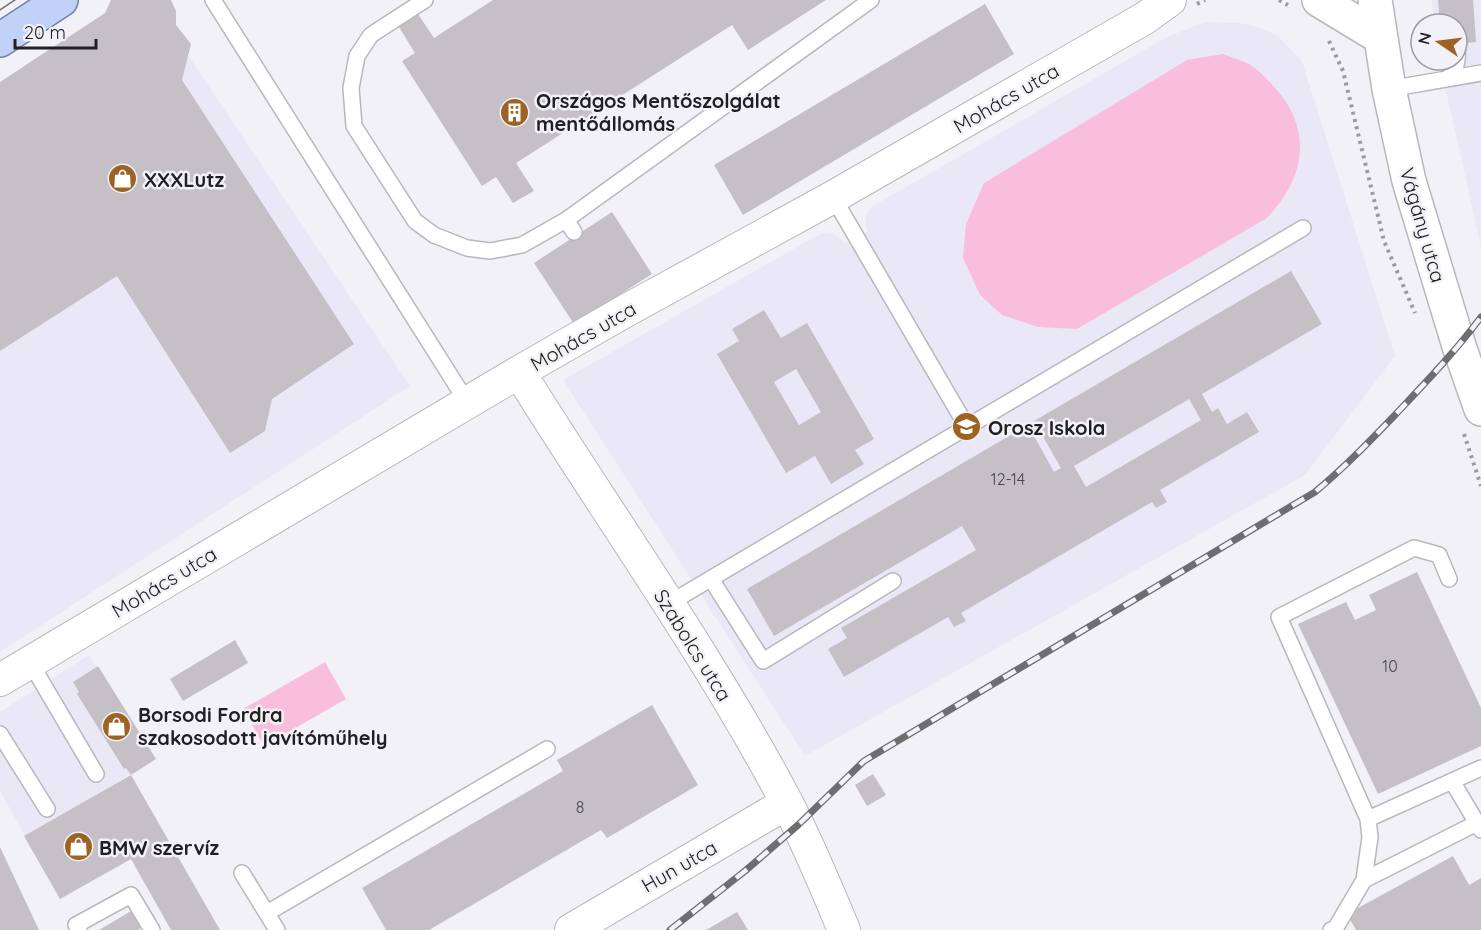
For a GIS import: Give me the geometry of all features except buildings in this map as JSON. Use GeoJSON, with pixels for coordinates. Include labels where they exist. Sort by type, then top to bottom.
{"type":"FeatureCollection","features":[{"type":"Feature","properties":{"kind":"main road"},"geometry":{"type":"LineString","coordinates":[[0,40],[61,0]]}},
{"type":"Feature","properties":{"kind":"street","name":"Mohács utca"},"geometry":{"type":"LineString","coordinates":[[0,680],[519,372],[622,304],[833,197],[1144,18],[1170,0]]}},
{"type":"Feature","properties":{"kind":"street","name":"Vágány utca"},"geometry":{"type":"LineString","coordinates":[[1375,0],[1389,89],[1409,181],[1467,353],[1471,417]]}},
{"type":"Feature","properties":{"kind":"street"},"geometry":{"type":"LineString","coordinates":[[1301,5],[1380,37]]}},
{"type":"Feature","properties":{"kind":"street","name":"Szabolcs utca"},"geometry":{"type":"LineString","coordinates":[[519,372],[753,740],[787,803],[844,930]]}},
{"type":"Feature","properties":{"kind":"street","name":"Hun utca"},"geometry":{"type":"LineString","coordinates":[[571,930],[787,803]]}},
{"type":"Feature","properties":{"kind":"lane"},"geometry":{"type":"LineString","coordinates":[[213,0],[467,402]]}},
{"type":"Feature","properties":{"kind":"lane"},"geometry":{"type":"LineString","coordinates":[[219,0],[245,39]]}},
{"type":"Feature","properties":{"kind":"lane"},"geometry":{"type":"LineString","coordinates":[[425,0],[371,35],[357,56],[351,88],[354,126],[415,221],[434,236],[466,248],[490,251],[522,245],[570,226],[871,0]]}},
{"type":"Feature","properties":{"kind":"lane"},"geometry":{"type":"LineString","coordinates":[[1449,78],[1454,72]]}},
{"type":"Feature","properties":{"kind":"lane"},"geometry":{"type":"LineString","coordinates":[[1389,89],[1481,73]]}},
{"type":"Feature","properties":{"kind":"lane"},"geometry":{"type":"LineString","coordinates":[[833,197],[967,427]]}},
{"type":"Feature","properties":{"kind":"lane"},"geometry":{"type":"LineString","coordinates":[[668,604],[1303,228]]}},
{"type":"Feature","properties":{"kind":"lane"},"geometry":{"type":"LineString","coordinates":[[1331,930],[1335,929],[1364,880],[1370,837],[1368,819],[1279,617],[1413,548],[1439,555],[1449,579]]}},
{"type":"Feature","properties":{"kind":"lane"},"geometry":{"type":"LineString","coordinates":[[711,579],[763,661],[893,581]]}},
{"type":"Feature","properties":{"kind":"lane"},"geometry":{"type":"LineString","coordinates":[[30,662],[96,774]]}},
{"type":"Feature","properties":{"kind":"lane"},"geometry":{"type":"LineString","coordinates":[[0,734],[47,808]]}},
{"type":"Feature","properties":{"kind":"lane"},"geometry":{"type":"LineString","coordinates":[[267,913],[547,749]]}},
{"type":"Feature","properties":{"kind":"lane"},"geometry":{"type":"LineString","coordinates":[[1368,819],[1481,768]]}},
{"type":"Feature","properties":{"kind":"lane"},"geometry":{"type":"LineString","coordinates":[[1364,880],[1479,827],[1452,781]]}},
{"type":"Feature","properties":{"kind":"lane"},"geometry":{"type":"LineString","coordinates":[[242,873],[277,930]]}},
{"type":"Feature","properties":{"kind":"lane"},"geometry":{"type":"LineString","coordinates":[[79,930],[76,925],[131,895],[152,930]]}},
{"type":"Feature","properties":{"kind":"path"},"geometry":{"type":"LineString","coordinates":[[1279,0],[1301,5]]}},
{"type":"Feature","properties":{"kind":"path"},"geometry":{"type":"LineString","coordinates":[[1292,0],[1301,5]]}},
{"type":"Feature","properties":{"kind":"path"},"geometry":{"type":"LineString","coordinates":[[1326,36],[1343,71],[1384,241],[1416,315]]}},
{"type":"Feature","properties":{"kind":"path"},"geometry":{"type":"LineString","coordinates":[[1471,417],[1481,486]]}},
{"type":"Feature","properties":{"kind":"shaded area"},"geometry":{"type":"Polygon","coordinates":[[[151,0],[410,386],[0,652],[0,86],[151,0]]]}},
{"type":"Feature","properties":{"kind":"shaded area"},"geometry":{"type":"Polygon","coordinates":[[[1432,0],[1481,0],[1481,247],[1441,72],[1469,72],[1469,12],[1433,12],[1432,0]]]}},
{"type":"Feature","properties":{"kind":"shaded area","name":"Orosz Iskola"},"geometry":{"type":"Polygon","coordinates":[[[1205,22],[1239,23],[1258,27],[1278,36],[1302,61],[1395,356],[1305,475],[805,756],[563,380],[820,234],[833,233],[845,243],[868,231],[865,223],[866,215],[873,206],[1167,37],[1205,22]]]}},
{"type":"Feature","properties":{"kind":"shaded area"},"geometry":{"type":"Polygon","coordinates":[[[1223,54],[1249,64],[1260,72],[1288,105],[1296,122],[1300,138],[1300,155],[1296,171],[1280,203],[1267,218],[1077,329],[1038,327],[1002,315],[980,295],[963,258],[966,224],[984,183],[1187,60],[1223,54]]]}},
{"type":"Feature","properties":{"kind":"shaded area"},"geometry":{"type":"Polygon","coordinates":[[[89,655],[156,759],[95,796],[131,859],[60,899],[0,791],[0,712],[89,655]]]}},
{"type":"Feature","properties":{"kind":"shaded area"},"geometry":{"type":"Polygon","coordinates":[[[325,662],[346,699],[264,746],[243,709],[325,662]]]}},
{"type":"Feature","properties":{"kind":"tram line"},"geometry":{"type":"LineString","coordinates":[[0,10],[15,0]]}},
{"type":"Feature","properties":{"kind":"railway"},"geometry":{"type":"LineString","coordinates":[[670,930],[745,871],[798,825],[864,761],[1315,492],[1395,415],[1481,317]]}},
{"type":"Feature","properties":{"kind":"place","name":"Országos Mentőszolgálat mentőállomás"},"geometry":{"type":"Point","coordinates":[515,112]}},
{"type":"Feature","properties":{"kind":"place","name":"XXXLutz"},"geometry":{"type":"Point","coordinates":[123,179]}},
{"type":"Feature","properties":{"kind":"place","name":"Orosz Iskola"},"geometry":{"type":"Point","coordinates":[967,427]}},
{"type":"Feature","properties":{"kind":"place","name":"Borsodi Fordra szakosodott javítóműhely"},"geometry":{"type":"Point","coordinates":[117,726]}},
{"type":"Feature","properties":{"kind":"place","name":"BMW szervíz"},"geometry":{"type":"Point","coordinates":[78,847]}}]}
